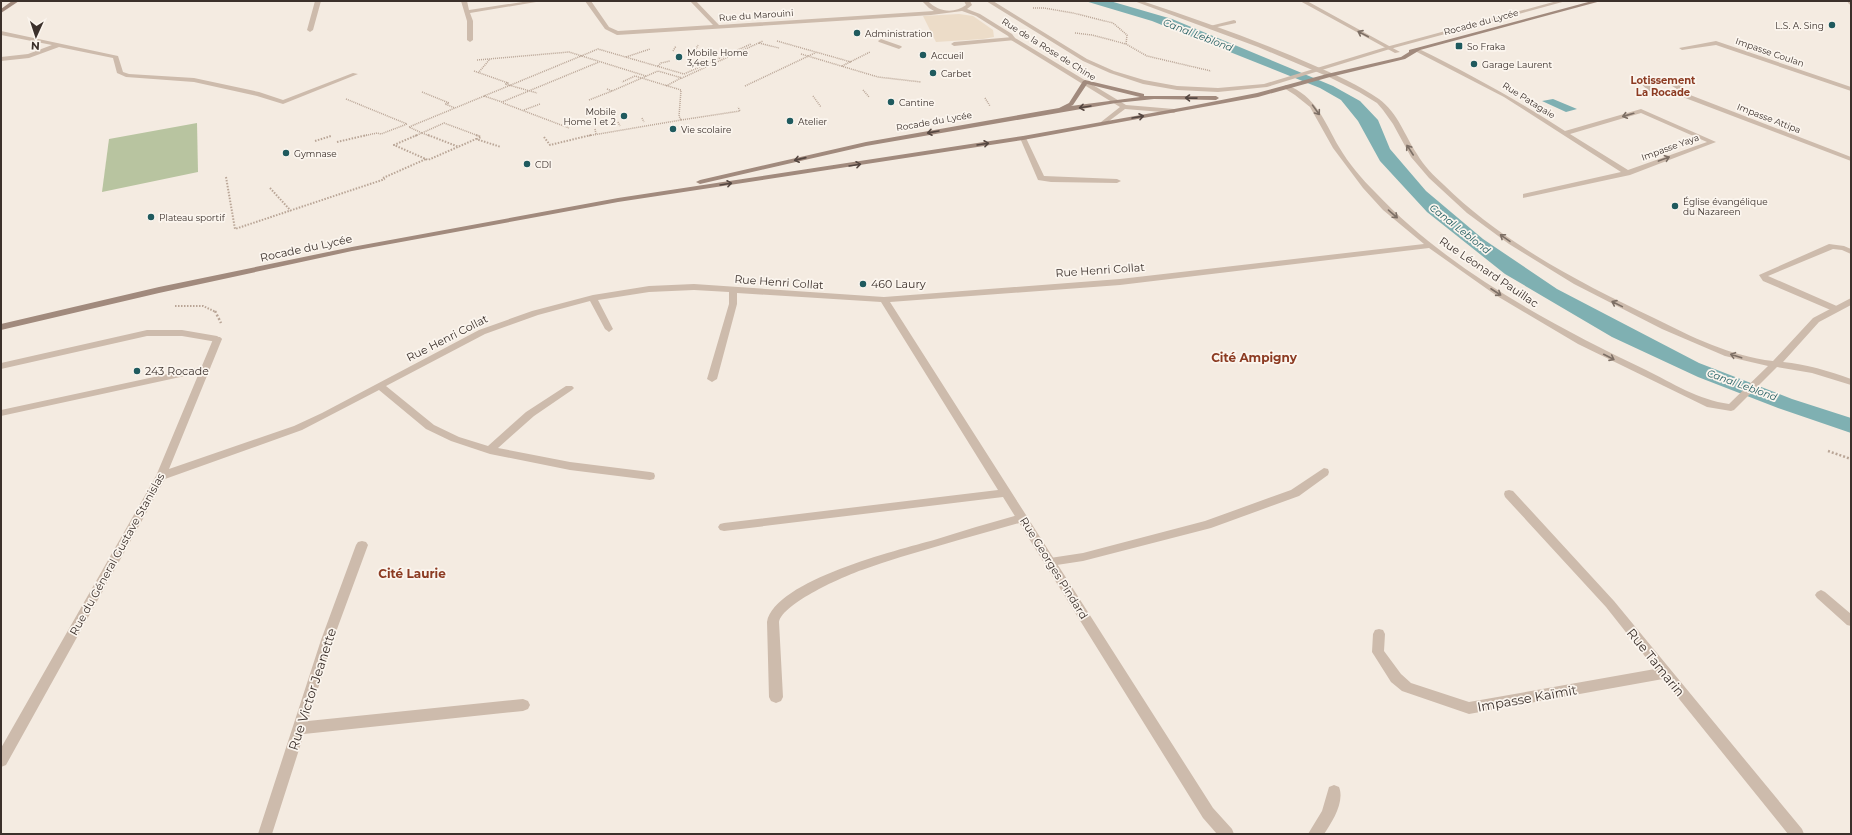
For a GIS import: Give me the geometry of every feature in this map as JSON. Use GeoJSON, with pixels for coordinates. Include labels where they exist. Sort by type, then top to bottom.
{"type":"FeatureCollection","features":[{"type":"Feature","properties":{"kind":"main road"},"geometry":{"type":"LineString","coordinates":[[1,10],[16,1]]}},
{"type":"Feature","properties":{"kind":"main road","name":"Rocade du Lycée"},"geometry":{"type":"LineString","coordinates":[[1329,75],[1342,66],[1397,52],[1417,50],[1598,1]]}},
{"type":"Feature","properties":{"kind":"main road","name":"Rocade du Lycée"},"geometry":{"type":"LineString","coordinates":[[1,327],[152,291],[352,250],[618,200],[1023,138],[1258,95],[1285,84],[1296,84],[1403,58],[1417,50]]}},
{"type":"Feature","properties":{"kind":"main road"},"geometry":{"type":"LineString","coordinates":[[1353,70],[1358,66],[1395,56],[1397,52]]}},
{"type":"Feature","properties":{"kind":"main road"},"geometry":{"type":"LineString","coordinates":[[1054,112],[1071,104],[1085,82],[1154,97]]}},
{"type":"Feature","properties":{"kind":"main road","name":"Rocade du Lycée"},"geometry":{"type":"LineString","coordinates":[[618,200],[866,144],[1116,101],[1154,97],[1209,98],[1258,95]]}},
{"type":"Feature","properties":{"kind":"street"},"geometry":{"type":"LineString","coordinates":[[310,30],[318,1]]}},
{"type":"Feature","properties":{"kind":"street"},"geometry":{"type":"LineString","coordinates":[[464,1],[470,21],[469,37]]}},
{"type":"Feature","properties":{"kind":"street"},"geometry":{"type":"LineString","coordinates":[[468,12],[539,1]]}},
{"type":"Feature","properties":{"kind":"street","name":"Rue du Marouini"},"geometry":{"type":"LineString","coordinates":[[588,1],[607,28],[616,34],[964,10]]}},
{"type":"Feature","properties":{"kind":"street"},"geometry":{"type":"LineString","coordinates":[[693,1],[717,26]]}},
{"type":"Feature","properties":{"kind":"street"},"geometry":{"type":"LineString","coordinates":[[925,1],[934,9],[940,11]]}},
{"type":"Feature","properties":{"kind":"street"},"geometry":{"type":"LineString","coordinates":[[964,10],[969,5],[967,1]]}},
{"type":"Feature","properties":{"kind":"street"},"geometry":{"type":"LineString","coordinates":[[989,1],[1085,60],[1112,72],[1143,82],[1177,88],[1218,90],[1248,89],[1285,84],[1314,70],[1388,48],[1562,1]]}},
{"type":"Feature","properties":{"kind":"street"},"geometry":{"type":"LineString","coordinates":[[1137,1],[1213,26],[1314,70],[1329,75],[1379,103],[1389,113],[1410,151],[1436,182],[1461,204],[1527,252],[1615,303],[1678,333],[1750,361],[1801,367],[1851,382]]}},
{"type":"Feature","properties":{"kind":"street"},"geometry":{"type":"LineString","coordinates":[[1303,1],[1397,52]]}},
{"type":"Feature","properties":{"kind":"street","name":"Rue de la Rose de Chine"},"geometry":{"type":"LineString","coordinates":[[964,10],[978,15],[1010,35],[1013,39],[1124,107]]}},
{"type":"Feature","properties":{"kind":"street"},"geometry":{"type":"LineString","coordinates":[[1213,26],[1234,22]]}},
{"type":"Feature","properties":{"kind":"street"},"geometry":{"type":"LineString","coordinates":[[1,33],[116,57],[120,73],[128,76],[194,80],[259,94],[284,102],[355,74]]}},
{"type":"Feature","properties":{"kind":"street"},"geometry":{"type":"LineString","coordinates":[[954,44],[1013,39]]}},
{"type":"Feature","properties":{"kind":"street"},"geometry":{"type":"LineString","coordinates":[[884,42],[899,47]]}},
{"type":"Feature","properties":{"kind":"street","name":"Impasse Coulan"},"geometry":{"type":"LineString","coordinates":[[1682,48],[1716,43],[1851,89]]}},
{"type":"Feature","properties":{"kind":"street"},"geometry":{"type":"LineString","coordinates":[[1,59],[29,56],[58,45]]}},
{"type":"Feature","properties":{"kind":"street","name":"Rue Patagaie"},"geometry":{"type":"LineString","coordinates":[[1417,50],[1506,96],[1627,173]]}},
{"type":"Feature","properties":{"kind":"street"},"geometry":{"type":"LineString","coordinates":[[1655,80],[1674,84],[1684,90],[1681,94],[1657,92],[1647,88],[1644,83],[1655,80]]}},
{"type":"Feature","properties":{"kind":"street","name":"Rue Léonard Pauillac"},"geometry":{"type":"LineString","coordinates":[[1285,84],[1303,96],[1313,106],[1325,124],[1336,147],[1354,174],[1386,207],[1430,246],[1465,272],[1564,334],[1710,405],[1731,408],[1766,374],[1774,364]]}},
{"type":"Feature","properties":{"kind":"street","name":"Impasse Attipa"},"geometry":{"type":"LineString","coordinates":[[1681,94],[1851,159]]}},
{"type":"Feature","properties":{"kind":"street"},"geometry":{"type":"LineString","coordinates":[[1103,123],[1124,107],[1174,111]]}},
{"type":"Feature","properties":{"kind":"street","name":"Impasse Yaya"},"geometry":{"type":"LineString","coordinates":[[1526,196],[1627,173],[1713,142],[1640,111],[1565,133]]}},
{"type":"Feature","properties":{"kind":"street"},"geometry":{"type":"LineString","coordinates":[[1023,138],[1038,175],[1041,178],[1117,181]]}},
{"type":"Feature","properties":{"kind":"street","name":"Rue Henri Collat"},"geometry":{"type":"LineString","coordinates":[[161,476],[298,428],[326,415],[482,332],[535,313],[592,298],[649,289],[694,287],[884,300],[1120,282],[1430,246]]}},
{"type":"Feature","properties":{"kind":"street"},"geometry":{"type":"LineString","coordinates":[[1836,309],[1766,279],[1763,275],[1832,246],[1851,252]]}},
{"type":"Feature","properties":{"kind":"street"},"geometry":{"type":"LineString","coordinates":[[712,378],[733,304],[733,290]]}},
{"type":"Feature","properties":{"kind":"street"},"geometry":{"type":"LineString","coordinates":[[592,298],[609,329]]}},
{"type":"Feature","properties":{"kind":"street","name":"Rue Georges Pindard"},"geometry":{"type":"LineString","coordinates":[[884,300],[1208,813],[1227,834]]}},
{"type":"Feature","properties":{"kind":"street"},"geometry":{"type":"LineString","coordinates":[[1774,364],[1797,342],[1816,320],[1851,302]]}},
{"type":"Feature","properties":{"kind":"street","name":"Rue du Géneral Gustave Stanislas"},"geometry":{"type":"LineString","coordinates":[[1,366],[148,333],[182,333],[218,339],[161,476],[1,761]]}},
{"type":"Feature","properties":{"kind":"street"},"geometry":{"type":"LineString","coordinates":[[1,413],[205,369]]}},
{"type":"Feature","properties":{"kind":"street"},"geometry":{"type":"LineString","coordinates":[[380,386],[430,427],[455,439],[490,450],[570,466],[650,476]]}},
{"type":"Feature","properties":{"kind":"street"},"geometry":{"type":"LineString","coordinates":[[490,450],[530,414],[570,388]]}},
{"type":"Feature","properties":{"kind":"street"},"geometry":{"type":"LineString","coordinates":[[1050,562],[1083,557],[1207,525],[1296,493],[1324,472]]}},
{"type":"Feature","properties":{"kind":"street"},"geometry":{"type":"LineString","coordinates":[[724,527],[1006,493]]}},
{"type":"Feature","properties":{"kind":"street","name":"Rue Tamarin"},"geometry":{"type":"LineString","coordinates":[[1509,494],[1610,604],[1665,674],[1797,834]]}},
{"type":"Feature","properties":{"kind":"street"},"geometry":{"type":"LineString","coordinates":[[776,697],[773,619],[784,604],[838,574],[859,566],[1022,518]]}},
{"type":"Feature","properties":{"kind":"street","name":"Rue Victor Jeanette"},"geometry":{"type":"LineString","coordinates":[[265,834],[327,640],[362,545]]}},
{"type":"Feature","properties":{"kind":"street"},"geometry":{"type":"LineString","coordinates":[[1821,595],[1851,621]]}},
{"type":"Feature","properties":{"kind":"street","name":"Impasse Kaïmit"},"geometry":{"type":"LineString","coordinates":[[1379,634],[1378,652],[1396,678],[1407,687],[1469,708],[1665,674]]}},
{"type":"Feature","properties":{"kind":"street"},"geometry":{"type":"LineString","coordinates":[[299,728],[523,705]]}},
{"type":"Feature","properties":{"kind":"street"},"geometry":{"type":"LineString","coordinates":[[1315,834],[1329,814],[1334,792]]}},
{"type":"Feature","properties":{"kind":"path"},"geometry":{"type":"LineString","coordinates":[[1030,8],[1052,9],[1113,23],[1128,35],[1126,44]]}},
{"type":"Feature","properties":{"kind":"path"},"geometry":{"type":"LineString","coordinates":[[1070,32],[1092,35],[1126,44],[1147,56],[1202,68],[1214,73]]}},
{"type":"Feature","properties":{"kind":"path"},"geometry":{"type":"LineString","coordinates":[[776,40],[851,62]]}},
{"type":"Feature","properties":{"kind":"path"},"geometry":{"type":"LineString","coordinates":[[744,42],[760,43],[779,48]]}},
{"type":"Feature","properties":{"kind":"path"},"geometry":{"type":"LineString","coordinates":[[842,66],[884,42]]}},
{"type":"Feature","properties":{"kind":"path"},"geometry":{"type":"LineString","coordinates":[[666,86],[760,43]]}},
{"type":"Feature","properties":{"kind":"path"},"geometry":{"type":"LineString","coordinates":[[695,51],[698,44]]}},
{"type":"Feature","properties":{"kind":"path"},"geometry":{"type":"LineString","coordinates":[[409,127],[598,49],[684,74],[751,44]]}},
{"type":"Feature","properties":{"kind":"path"},"geometry":{"type":"LineString","coordinates":[[673,51],[676,46]]}},
{"type":"Feature","properties":{"kind":"path"},"geometry":{"type":"LineString","coordinates":[[626,57],[654,47]]}},
{"type":"Feature","properties":{"kind":"path"},"geometry":{"type":"LineString","coordinates":[[476,60],[569,52],[646,76]]}},
{"type":"Feature","properties":{"kind":"path"},"geometry":{"type":"LineString","coordinates":[[745,86],[817,52]]}},
{"type":"Feature","properties":{"kind":"path"},"geometry":{"type":"LineString","coordinates":[[801,54],[878,77],[921,82]]}},
{"type":"Feature","properties":{"kind":"path"},"geometry":{"type":"LineString","coordinates":[[478,73],[490,59]]}},
{"type":"Feature","properties":{"kind":"path"},"geometry":{"type":"LineString","coordinates":[[658,67],[661,63],[670,60]]}},
{"type":"Feature","properties":{"kind":"path"},"geometry":{"type":"LineString","coordinates":[[502,102],[600,62]]}},
{"type":"Feature","properties":{"kind":"path"},"geometry":{"type":"LineString","coordinates":[[474,71],[508,83],[505,84],[510,86],[537,93]]}},
{"type":"Feature","properties":{"kind":"path"},"geometry":{"type":"LineString","coordinates":[[589,100],[658,71],[682,78]]}},
{"type":"Feature","properties":{"kind":"path"},"geometry":{"type":"LineString","coordinates":[[622,82],[635,76],[681,90],[679,116],[681,120]]}},
{"type":"Feature","properties":{"kind":"path"},"geometry":{"type":"LineString","coordinates":[[607,89],[612,91]]}},
{"type":"Feature","properties":{"kind":"path"},"geometry":{"type":"LineString","coordinates":[[863,90],[869,97]]}},
{"type":"Feature","properties":{"kind":"path"},"geometry":{"type":"LineString","coordinates":[[422,92],[449,103],[446,104],[455,108]]}},
{"type":"Feature","properties":{"kind":"path"},"geometry":{"type":"LineString","coordinates":[[484,96],[570,128]]}},
{"type":"Feature","properties":{"kind":"path"},"geometry":{"type":"LineString","coordinates":[[813,96],[821,107]]}},
{"type":"Feature","properties":{"kind":"path"},"geometry":{"type":"LineString","coordinates":[[346,99],[407,124],[405,125],[422,133],[459,147]]}},
{"type":"Feature","properties":{"kind":"path"},"geometry":{"type":"LineString","coordinates":[[524,110],[540,104]]}},
{"type":"Feature","properties":{"kind":"path"},"geometry":{"type":"LineString","coordinates":[[544,137],[550,145],[596,134],[740,111],[738,107]]}},
{"type":"Feature","properties":{"kind":"path"},"geometry":{"type":"LineString","coordinates":[[642,118],[644,122]]}},
{"type":"Feature","properties":{"kind":"path"},"geometry":{"type":"LineString","coordinates":[[618,122],[620,126]]}},
{"type":"Feature","properties":{"kind":"path"},"geometry":{"type":"LineString","coordinates":[[226,178],[235,229],[384,178],[426,159],[428,160],[482,137],[444,123],[394,145],[426,159]]}},
{"type":"Feature","properties":{"kind":"path"},"geometry":{"type":"LineString","coordinates":[[337,142],[377,133],[381,134],[405,125]]}},
{"type":"Feature","properties":{"kind":"path"},"geometry":{"type":"LineString","coordinates":[[595,129],[596,134]]}},
{"type":"Feature","properties":{"kind":"path"},"geometry":{"type":"LineString","coordinates":[[315,141],[331,136]]}},
{"type":"Feature","properties":{"kind":"path"},"geometry":{"type":"LineString","coordinates":[[476,139],[501,147]]}},
{"type":"Feature","properties":{"kind":"path"},"geometry":{"type":"LineString","coordinates":[[270,188],[291,211]]}},
{"type":"Feature","properties":{"kind":"path"},"geometry":{"type":"LineString","coordinates":[[1828,451],[1851,459]]}},
{"type":"Feature","properties":{"kind":"green space"},"geometry":{"type":"Polygon","coordinates":[[[197,123],[198,172],[102,192],[109,139],[197,123]]]}},
{"type":"Feature","properties":{"kind":"shaded area"},"geometry":{"type":"Polygon","coordinates":[[[959,14],[973,16],[993,30],[994,37],[936,42],[923,16],[959,14]]]}},
{"type":"Feature","properties":{"kind":"water","name":"Canal Leblond"},"geometry":{"type":"Polygon","coordinates":[[[1085,1],[1110,1],[1172,19],[1333,86],[1360,101],[1378,120],[1390,149],[1426,191],[1483,239],[1557,289],[1699,363],[1792,399],[1851,418],[1851,433],[1778,408],[1698,377],[1612,337],[1505,274],[1427,212],[1380,161],[1358,121],[1341,100],[1320,88],[1152,21],[1085,1]]]}},
{"type":"Feature","properties":{"kind":"water"},"geometry":{"type":"Polygon","coordinates":[[[1553,99],[1577,109],[1566,112],[1542,101],[1553,99]]]}},
{"type":"Feature","properties":{"kind":"place","name":"L.S. A. Sing"},"geometry":{"type":"Point","coordinates":[1832,25]}},
{"type":"Feature","properties":{"kind":"place","name":"Administration"},"geometry":{"type":"Point","coordinates":[857,33]}},
{"type":"Feature","properties":{"kind":"place","name":"So Fraka"},"geometry":{"type":"Point","coordinates":[1459,46]}},
{"type":"Feature","properties":{"kind":"place","name":"Accueil"},"geometry":{"type":"Point","coordinates":[923,55]}},
{"type":"Feature","properties":{"kind":"place","name":"Mobile Home 3,4et 5"},"geometry":{"type":"Point","coordinates":[679,57]}},
{"type":"Feature","properties":{"kind":"place","name":"Garage Laurent"},"geometry":{"type":"Point","coordinates":[1474,64]}},
{"type":"Feature","properties":{"kind":"place","name":"Carbet"},"geometry":{"type":"Point","coordinates":[933,73]}},
{"type":"Feature","properties":{"kind":"place","name":"Cantine"},"geometry":{"type":"Point","coordinates":[891,102]}},
{"type":"Feature","properties":{"kind":"place","name":"Mobile Home 1 et 2"},"geometry":{"type":"Point","coordinates":[624,116]}},
{"type":"Feature","properties":{"kind":"place","name":"Atelier"},"geometry":{"type":"Point","coordinates":[790,121]}},
{"type":"Feature","properties":{"kind":"place","name":"Vie scolaire"},"geometry":{"type":"Point","coordinates":[673,129]}},
{"type":"Feature","properties":{"kind":"place","name":"Gymnase"},"geometry":{"type":"Point","coordinates":[286,153]}},
{"type":"Feature","properties":{"kind":"place","name":"CDI"},"geometry":{"type":"Point","coordinates":[527,164]}},
{"type":"Feature","properties":{"kind":"place","name":"Église évangélique du Nazareen"},"geometry":{"type":"Point","coordinates":[1675,206]}},
{"type":"Feature","properties":{"kind":"place","name":"Plateau sportif"},"geometry":{"type":"Point","coordinates":[151,217]}},
{"type":"Feature","properties":{"kind":"place","name":"460 Laury"},"geometry":{"type":"Point","coordinates":[863,284]}},
{"type":"Feature","properties":{"kind":"place","name":"243 Rocade"},"geometry":{"type":"Point","coordinates":[137,371]}},
{"type":"Feature","properties":{"kind":"district","name":"Lotissement La Rocade"},"geometry":{"type":"Point","coordinates":[1663,86]}},
{"type":"Feature","properties":{"kind":"district","name":"Cité Ampigny"},"geometry":{"type":"Point","coordinates":[1254,357]}},
{"type":"Feature","properties":{"kind":"district","name":"Cité Laurie"},"geometry":{"type":"Point","coordinates":[412,573]}}]}
